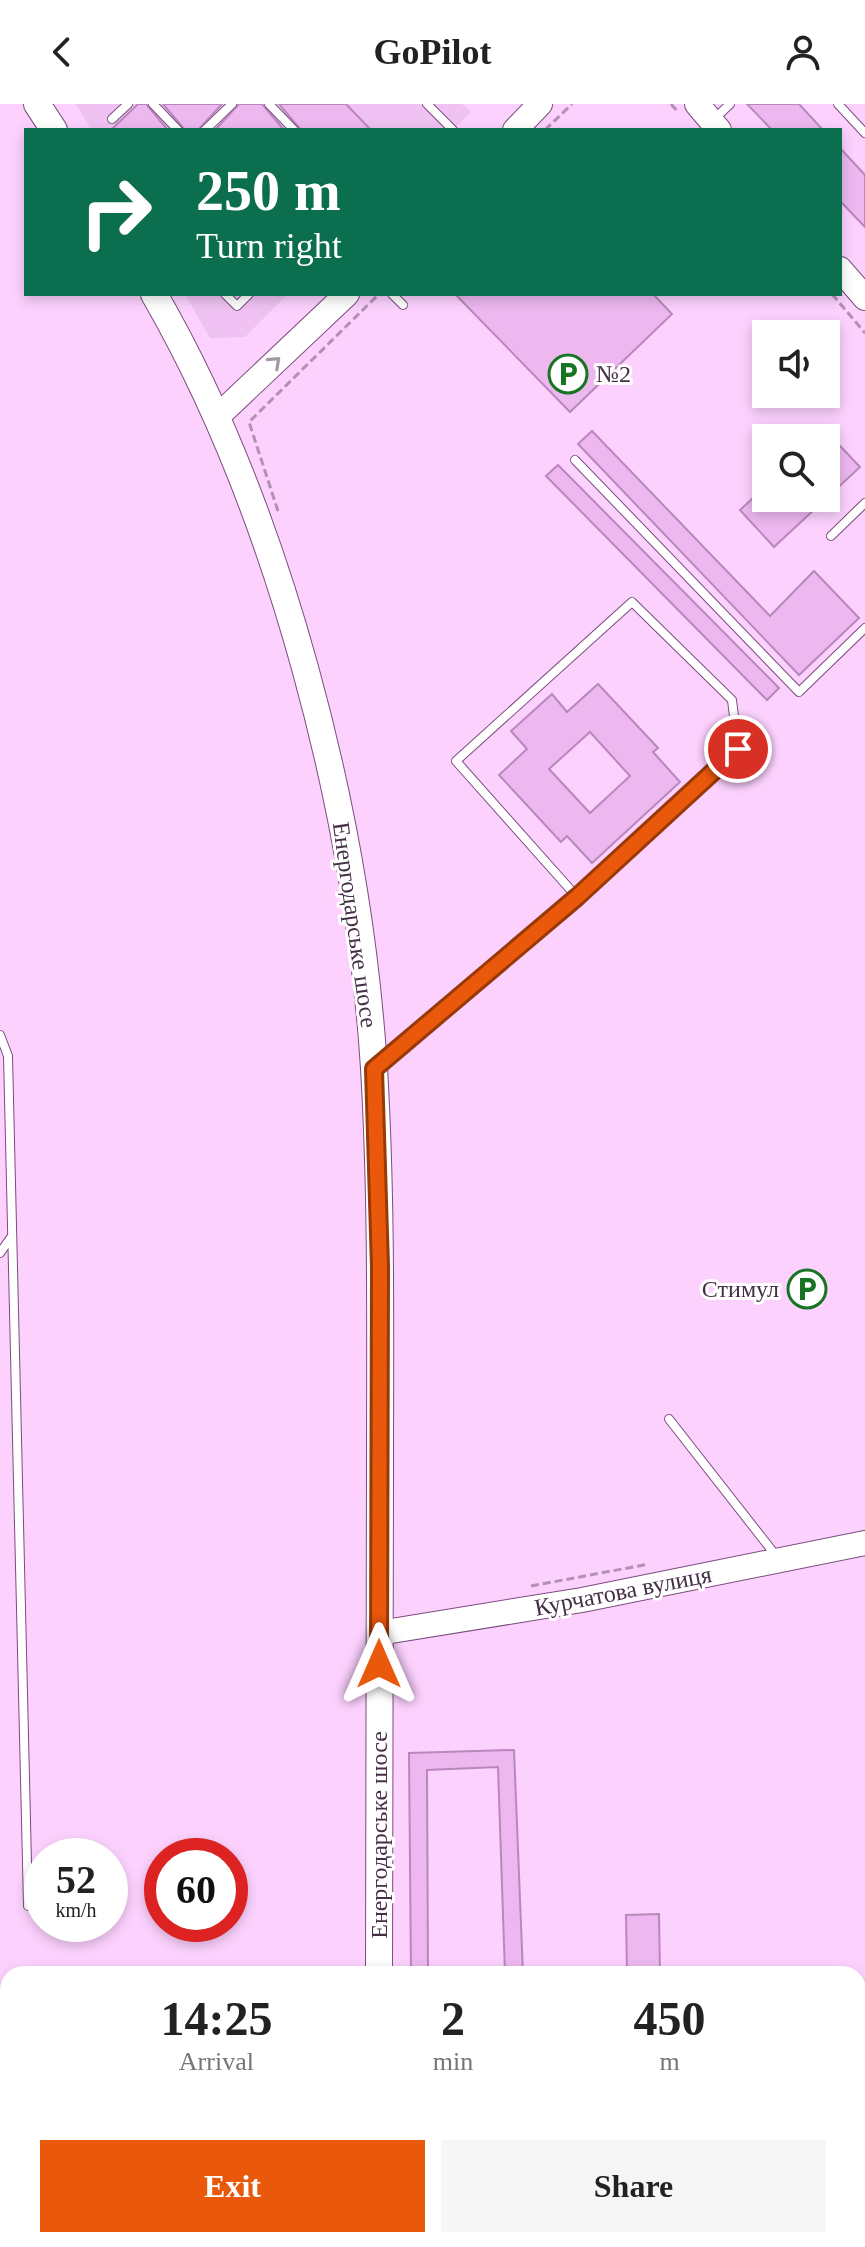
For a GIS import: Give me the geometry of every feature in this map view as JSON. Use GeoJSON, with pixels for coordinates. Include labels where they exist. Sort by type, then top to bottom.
{"type":"FeatureCollection","features":[{"type":"Feature","properties":{"kind":"main road"},"geometry":{"type":"LineString","coordinates":[[37,104],[53,128]]}},
{"type":"Feature","properties":{"kind":"main road","name":"Енергодарське шосе"},"geometry":{"type":"LineString","coordinates":[[155,296],[218,416],[303,664],[331,778],[354,894],[374,1069],[380,1267],[379,1966]]}},
{"type":"Feature","properties":{"kind":"street"},"geometry":{"type":"LineString","coordinates":[[517,128],[540,104]]}},
{"type":"Feature","properties":{"kind":"street"},"geometry":{"type":"LineString","coordinates":[[842,271],[864,293]]}},
{"type":"Feature","properties":{"kind":"street"},"geometry":{"type":"LineString","coordinates":[[218,416],[342,296]]}},
{"type":"Feature","properties":{"kind":"street","name":"Курчатова вулиця"},"geometry":{"type":"LineString","coordinates":[[379,1633],[582,1600],[865,1543]]}},
{"type":"Feature","properties":{"kind":"lane"},"geometry":{"type":"LineString","coordinates":[[112,119],[128,104]]}},
{"type":"Feature","properties":{"kind":"lane"},"geometry":{"type":"LineString","coordinates":[[153,104],[176,128]]}},
{"type":"Feature","properties":{"kind":"lane"},"geometry":{"type":"LineString","coordinates":[[207,128],[232,104]]}},
{"type":"Feature","properties":{"kind":"lane"},"geometry":{"type":"LineString","coordinates":[[269,104],[292,128]]}},
{"type":"Feature","properties":{"kind":"lane"},"geometry":{"type":"LineString","coordinates":[[427,104],[451,128]]}},
{"type":"Feature","properties":{"kind":"lane"},"geometry":{"type":"LineString","coordinates":[[709,119],[730,104]]}},
{"type":"Feature","properties":{"kind":"lane"},"geometry":{"type":"LineString","coordinates":[[838,104],[865,133]]}},
{"type":"Feature","properties":{"kind":"lane"},"geometry":{"type":"LineString","coordinates":[[227,296],[237,306],[247,296]]}},
{"type":"Feature","properties":{"kind":"lane"},"geometry":{"type":"LineString","coordinates":[[394,296],[403,305]]}},
{"type":"Feature","properties":{"kind":"lane"},"geometry":{"type":"LineString","coordinates":[[575,460],[799,692],[865,628]]}},
{"type":"Feature","properties":{"kind":"lane"},"geometry":{"type":"LineString","coordinates":[[831,536],[865,503]]}},
{"type":"Feature","properties":{"kind":"lane"},"geometry":{"type":"LineString","coordinates":[[374,1069],[577,897],[738,749],[732,700],[632,602],[456,761],[577,897]]}},
{"type":"Feature","properties":{"kind":"lane"},"geometry":{"type":"LineString","coordinates":[[0,1035],[8,1056],[26,1838]]}},
{"type":"Feature","properties":{"kind":"lane"},"geometry":{"type":"LineString","coordinates":[[0,1253],[12,1236]]}},
{"type":"Feature","properties":{"kind":"lane"},"geometry":{"type":"LineString","coordinates":[[669,1419],[780,1561]]}},
{"type":"Feature","properties":{"kind":"path"},"geometry":{"type":"LineString","coordinates":[[547,128],[572,104]]}},
{"type":"Feature","properties":{"kind":"path"},"geometry":{"type":"LineString","coordinates":[[278,512],[249,422],[377,296]]}},
{"type":"Feature","properties":{"kind":"path"},"geometry":{"type":"LineString","coordinates":[[834,296],[865,333]]}},
{"type":"Feature","properties":{"kind":"path"},"geometry":{"type":"LineString","coordinates":[[530,1587],[655,1563]]}},
{"type":"Feature","properties":{"kind":"shaded area"},"geometry":{"type":"Polygon","coordinates":[[[76,104],[462,104],[471,112],[455,128],[90,128],[76,104]]]}},
{"type":"Feature","properties":{"kind":"shaded area"},"geometry":{"type":"Polygon","coordinates":[[[186,296],[286,296],[245,337],[210,338],[186,296]]]}},
{"type":"Feature","properties":{"kind":"building"},"geometry":{"type":"Polygon","coordinates":[[[138,104],[146,104],[166,128],[113,128],[138,104]]]}},
{"type":"Feature","properties":{"kind":"building"},"geometry":{"type":"Polygon","coordinates":[[[163,104],[222,104],[200,128],[183,128],[163,104]]]}},
{"type":"Feature","properties":{"kind":"building"},"geometry":{"type":"Polygon","coordinates":[[[239,104],[262,104],[282,128],[217,128],[239,104]]]}},
{"type":"Feature","properties":{"kind":"building"},"geometry":{"type":"Polygon","coordinates":[[[279,104],[346,104],[369,128],[299,128],[279,104]]]}},
{"type":"Feature","properties":{"kind":"building"},"geometry":{"type":"Polygon","coordinates":[[[747,104],[799,104],[821,128],[770,128],[747,104]]]}},
{"type":"Feature","properties":{"kind":"building"},"geometry":{"type":"Polygon","coordinates":[[[842,150],[865,175],[865,227],[842,203],[842,150]]]}},
{"type":"Feature","properties":{"kind":"building"},"geometry":{"type":"Polygon","coordinates":[[[457,296],[655,296],[672,314],[570,412],[457,296]]]}},
{"type":"Feature","properties":{"kind":"building"},"geometry":{"type":"Polygon","coordinates":[[[592,431],[770,616],[814,571],[859,618],[799,675],[578,444],[592,431]]]}},
{"type":"Feature","properties":{"kind":"building"},"geometry":{"type":"Polygon","coordinates":[[[840,446],[860,467],[840,486],[840,446]]]}},
{"type":"Feature","properties":{"kind":"building"},"geometry":{"type":"Polygon","coordinates":[[[558,465],[779,688],[767,700],[546,476],[558,465]]]}},
{"type":"Feature","properties":{"kind":"building"},"geometry":{"type":"Polygon","coordinates":[[[752,499],[752,512],[812,512],[774,547],[740,510],[752,499]]]}},
{"type":"Feature","properties":{"kind":"building"},"geometry":{"type":"Polygon","coordinates":[[[598,684],[658,748],[653,752],[680,782],[592,863],[567,836],[561,842],[499,775],[527,749],[511,731],[552,694],[567,712],[598,684]],[[590,732],[549,769],[590,813],[630,776],[590,732]]]}},
{"type":"Feature","properties":{"kind":"building"},"geometry":{"type":"Polygon","coordinates":[[[514,1750],[523,1966],[505,1966],[498,1767],[427,1770],[428,1966],[411,1966],[409,1753],[514,1750]]]}},
{"type":"Feature","properties":{"kind":"building"},"geometry":{"type":"Polygon","coordinates":[[[659,1914],[660,1966],[627,1966],[626,1915],[659,1914]]]}},
{"type":"Feature","properties":{"kind":"place","name":"№2"},"geometry":{"type":"Point","coordinates":[568,374]}},
{"type":"Feature","properties":{"kind":"place","name":"Стимул"},"geometry":{"type":"Point","coordinates":[807,1289]}},
{"type":"Feature","properties":{"kind":"route"},"geometry":{"type":"LineString","coordinates":[[379,1664],[380,1267],[374,1069],[577,897],[738,749]]}}]}
